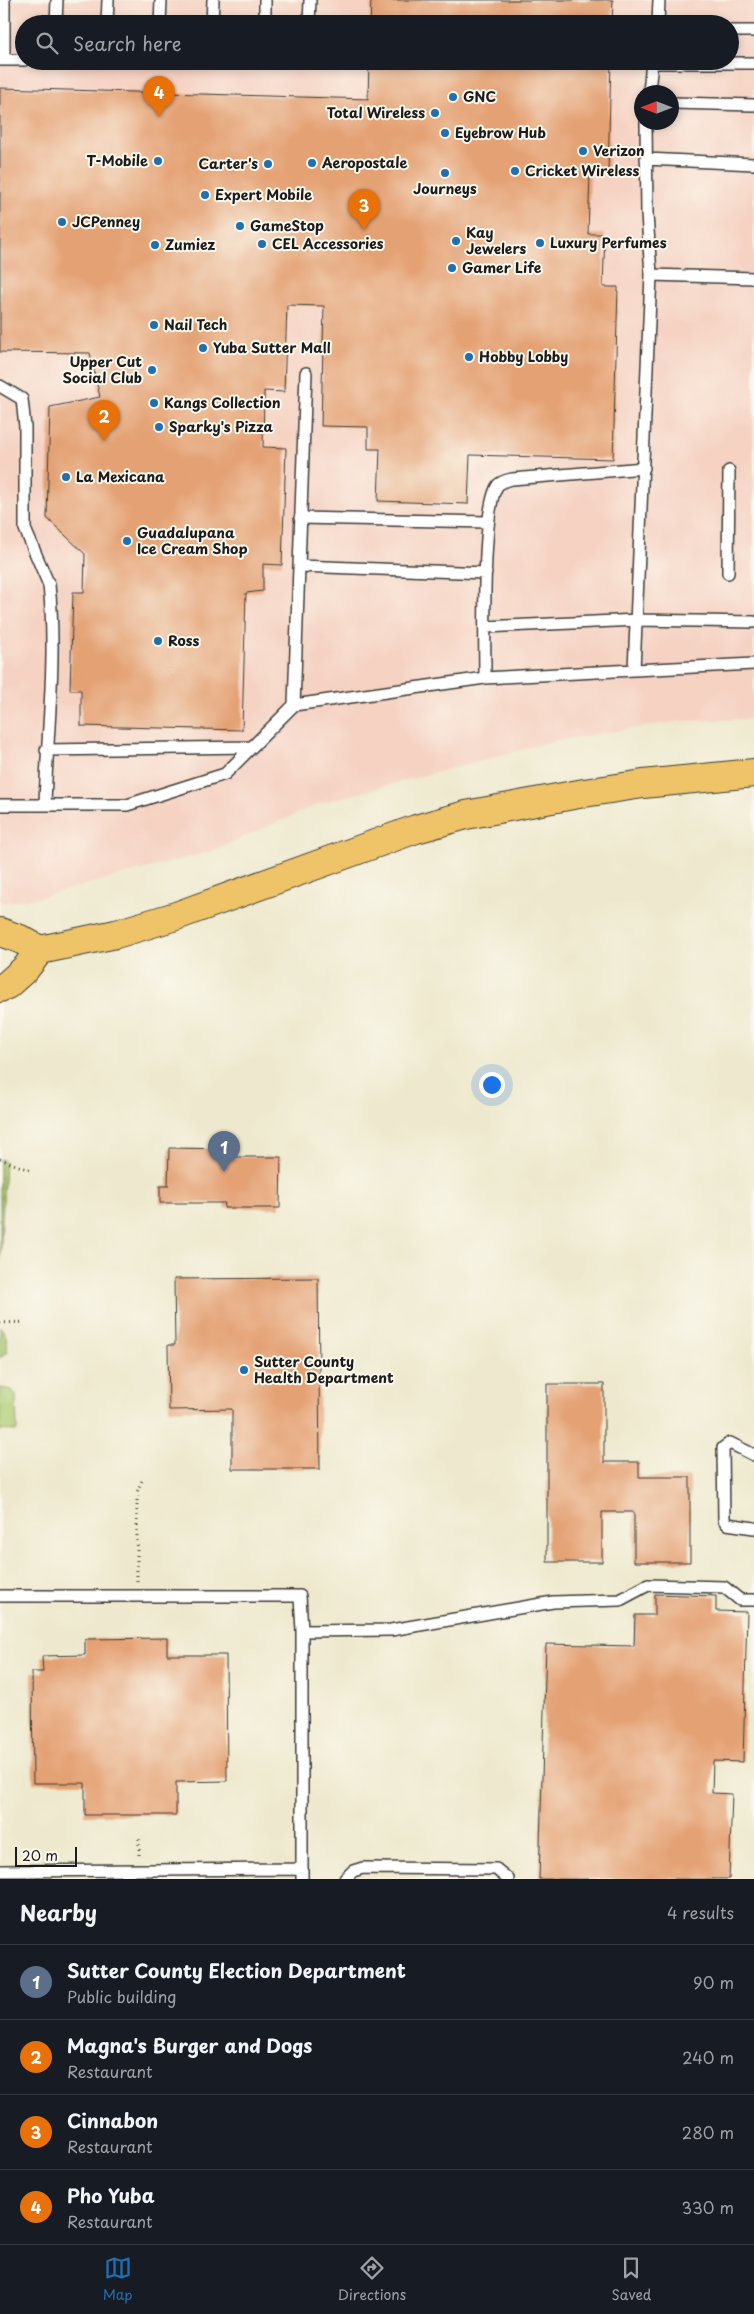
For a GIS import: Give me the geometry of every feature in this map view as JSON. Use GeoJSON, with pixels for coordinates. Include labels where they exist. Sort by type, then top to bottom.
{"type":"FeatureCollection","features":[{"type":"Feature","properties":{"kind":"highway"},"geometry":{"type":"LineString","coordinates":[[0,988],[7,985],[26,968],[40,950],[116,934],[176,916],[416,829],[466,815],[584,793],[643,784],[754,773]]}},
{"type":"Feature","properties":{"kind":"highway"},"geometry":{"type":"LineString","coordinates":[[0,932],[20,939],[40,950]]}},
{"type":"Feature","properties":{"kind":"lane"},"geometry":{"type":"LineString","coordinates":[[4,0],[2,60],[15,60]]}},
{"type":"Feature","properties":{"kind":"lane"},"geometry":{"type":"LineString","coordinates":[[56,0],[56,15]]}},
{"type":"Feature","properties":{"kind":"lane"},"geometry":{"type":"LineString","coordinates":[[107,15],[108,0]]}},
{"type":"Feature","properties":{"kind":"lane"},"geometry":{"type":"LineString","coordinates":[[160,15],[161,0]]}},
{"type":"Feature","properties":{"kind":"lane"},"geometry":{"type":"LineString","coordinates":[[212,15],[213,0]]}},
{"type":"Feature","properties":{"kind":"lane"},"geometry":{"type":"LineString","coordinates":[[264,15],[265,0]]}},
{"type":"Feature","properties":{"kind":"lane"},"geometry":{"type":"LineString","coordinates":[[309,15],[310,0]]}},
{"type":"Feature","properties":{"kind":"lane"},"geometry":{"type":"LineString","coordinates":[[658,15],[659,0]]}},
{"type":"Feature","properties":{"kind":"lane"},"geometry":{"type":"LineString","coordinates":[[739,31],[754,31]]}},
{"type":"Feature","properties":{"kind":"lane"},"geometry":{"type":"LineString","coordinates":[[739,63],[754,63]]}},
{"type":"Feature","properties":{"kind":"lane"},"geometry":{"type":"LineString","coordinates":[[650,85],[651,70]]}},
{"type":"Feature","properties":{"kind":"lane"},"geometry":{"type":"LineString","coordinates":[[679,103],[754,105]]}},
{"type":"Feature","properties":{"kind":"lane"},"geometry":{"type":"LineString","coordinates":[[634,670],[651,275],[646,130]]}},
{"type":"Feature","properties":{"kind":"lane"},"geometry":{"type":"LineString","coordinates":[[646,159],[754,164]]}},
{"type":"Feature","properties":{"kind":"lane"},"geometry":{"type":"LineString","coordinates":[[651,275],[754,278]]}},
{"type":"Feature","properties":{"kind":"lane"},"geometry":{"type":"LineString","coordinates":[[294,705],[306,373]]}},
{"type":"Feature","properties":{"kind":"lane"},"geometry":{"type":"LineString","coordinates":[[0,386],[22,399],[25,427],[25,529],[49,585],[53,633],[46,750],[45,805]]}},
{"type":"Feature","properties":{"kind":"lane"},"geometry":{"type":"LineString","coordinates":[[485,678],[487,522],[498,486],[505,480],[644,468]]}},
{"type":"Feature","properties":{"kind":"lane"},"geometry":{"type":"LineString","coordinates":[[728,573],[729,470]]}},
{"type":"Feature","properties":{"kind":"lane"},"geometry":{"type":"LineString","coordinates":[[300,518],[487,522]]}},
{"type":"Feature","properties":{"kind":"lane"},"geometry":{"type":"LineString","coordinates":[[299,566],[486,573]]}},
{"type":"Feature","properties":{"kind":"lane"},"geometry":{"type":"LineString","coordinates":[[486,627],[637,620],[754,622]]}},
{"type":"Feature","properties":{"kind":"lane"},"geometry":{"type":"LineString","coordinates":[[0,805],[127,805],[225,774],[294,705],[485,678],[754,664]]}},
{"type":"Feature","properties":{"kind":"lane"},"geometry":{"type":"LineString","coordinates":[[46,750],[251,747]]}},
{"type":"Feature","properties":{"kind":"lane"},"geometry":{"type":"LineString","coordinates":[[754,1455],[730,1443],[723,1448],[724,1520],[727,1524],[754,1528]]}},
{"type":"Feature","properties":{"kind":"lane"},"geometry":{"type":"LineString","coordinates":[[302,1631],[391,1630],[553,1602],[620,1600],[648,1585],[724,1587],[740,1600],[754,1600]]}},
{"type":"Feature","properties":{"kind":"lane"},"geometry":{"type":"LineString","coordinates":[[0,1596],[300,1596],[302,1631],[302,1874],[0,1870]]}},
{"type":"Feature","properties":{"kind":"lane"},"geometry":{"type":"LineString","coordinates":[[345,1879],[353,1871],[372,1868],[496,1869],[508,1879]]}},
{"type":"Feature","properties":{"kind":"path"},"geometry":{"type":"LineString","coordinates":[[0,1159],[32,1172]]}},
{"type":"Feature","properties":{"kind":"path"},"geometry":{"type":"LineString","coordinates":[[0,1324],[25,1322]]}},
{"type":"Feature","properties":{"kind":"path"},"geometry":{"type":"LineString","coordinates":[[137,1596],[137,1492],[143,1478]]}},
{"type":"Feature","properties":{"kind":"shaded area"},"geometry":{"type":"Polygon","coordinates":[[[0,0],[754,0],[754,719],[681,721],[554,741],[321,803],[212,851],[37,898],[0,903],[0,0]]]}},
{"type":"Feature","properties":{"kind":"green space"},"geometry":{"type":"Polygon","coordinates":[[[0,1159],[5,1161],[0,1262],[0,1159]]]}},
{"type":"Feature","properties":{"kind":"green space"},"geometry":{"type":"Polygon","coordinates":[[[0,1327],[6,1336],[7,1352],[0,1358],[0,1327]]]}},
{"type":"Feature","properties":{"kind":"green space"},"geometry":{"type":"Polygon","coordinates":[[[0,1388],[12,1390],[16,1395],[17,1431],[0,1430],[0,1388]]]}},
{"type":"Feature","properties":{"kind":"building"},"geometry":{"type":"Polygon","coordinates":[[[371,0],[613,0],[612,15],[370,15],[371,0]]]}},
{"type":"Feature","properties":{"kind":"building"},"geometry":{"type":"Polygon","coordinates":[[[369,70],[611,70],[608,172],[590,172],[588,234],[605,234],[603,287],[618,287],[613,459],[470,455],[468,504],[378,501],[380,449],[368,449],[368,427],[321,426],[324,306],[287,305],[284,392],[264,391],[263,447],[286,448],[282,565],[263,564],[263,591],[246,593],[242,730],[81,726],[81,690],[70,690],[73,592],[84,592],[85,554],[47,518],[50,407],[100,397],[90,353],[0,352],[0,88],[368,99],[369,70]]]}},
{"type":"Feature","properties":{"kind":"building"},"geometry":{"type":"Polygon","coordinates":[[[169,1148],[227,1149],[229,1157],[281,1157],[280,1208],[224,1208],[225,1203],[160,1203],[160,1186],[168,1186],[169,1148]]]}},
{"type":"Feature","properties":{"kind":"building","name":"Sutter County Health Department"},"geometry":{"type":"Polygon","coordinates":[[[318,1278],[320,1469],[232,1469],[232,1409],[169,1410],[168,1345],[175,1345],[174,1279],[318,1278]]]}},
{"type":"Feature","properties":{"kind":"building"},"geometry":{"type":"Polygon","coordinates":[[[547,1384],[604,1384],[604,1462],[639,1462],[639,1477],[690,1477],[690,1562],[634,1562],[634,1512],[602,1512],[602,1562],[547,1562],[547,1384]]]}},
{"type":"Feature","properties":{"kind":"building"},"geometry":{"type":"Polygon","coordinates":[[[655,1594],[716,1596],[716,1611],[747,1612],[743,1762],[713,1761],[712,1793],[732,1794],[729,1879],[539,1879],[546,1644],[634,1646],[635,1615],[655,1615],[655,1594]]]}},
{"type":"Feature","properties":{"kind":"building"},"geometry":{"type":"Polygon","coordinates":[[[167,1638],[167,1655],[226,1655],[227,1781],[176,1782],[176,1815],[85,1815],[85,1783],[33,1783],[32,1672],[43,1672],[42,1656],[85,1655],[85,1639],[167,1638]]]}},
{"type":"Feature","properties":{"kind":"place","name":"GNC"},"geometry":{"type":"Point","coordinates":[453,97]}},
{"type":"Feature","properties":{"kind":"place","name":"Total Wireless"},"geometry":{"type":"Point","coordinates":[435,113]}},
{"type":"Feature","properties":{"kind":"place","name":"Pho Yuba"},"geometry":{"type":"Point","coordinates":[159,117]}},
{"type":"Feature","properties":{"kind":"place","name":"Eyebrow Hub"},"geometry":{"type":"Point","coordinates":[445,133]}},
{"type":"Feature","properties":{"kind":"place","name":"Verizon"},"geometry":{"type":"Point","coordinates":[583,151]}},
{"type":"Feature","properties":{"kind":"place","name":"T-Mobile"},"geometry":{"type":"Point","coordinates":[158,161]}},
{"type":"Feature","properties":{"kind":"place","name":"Aeropostale"},"geometry":{"type":"Point","coordinates":[312,163]}},
{"type":"Feature","properties":{"kind":"place","name":"Carter's"},"geometry":{"type":"Point","coordinates":[268,164]}},
{"type":"Feature","properties":{"kind":"place","name":"Cricket Wireless"},"geometry":{"type":"Point","coordinates":[515,171]}},
{"type":"Feature","properties":{"kind":"place","name":"Journeys"},"geometry":{"type":"Point","coordinates":[445,173]}},
{"type":"Feature","properties":{"kind":"place","name":"Expert Mobile"},"geometry":{"type":"Point","coordinates":[205,195]}},
{"type":"Feature","properties":{"kind":"place","name":"JCPenney"},"geometry":{"type":"Point","coordinates":[62,222]}},
{"type":"Feature","properties":{"kind":"place","name":"GameStop"},"geometry":{"type":"Point","coordinates":[240,226]}},
{"type":"Feature","properties":{"kind":"place","name":"Cinnabon"},"geometry":{"type":"Point","coordinates":[364,230]}},
{"type":"Feature","properties":{"kind":"place","name":"Kay Jewelers"},"geometry":{"type":"Point","coordinates":[456,241]}},
{"type":"Feature","properties":{"kind":"place","name":"Luxury Perfumes"},"geometry":{"type":"Point","coordinates":[540,243]}},
{"type":"Feature","properties":{"kind":"place","name":"CEL Accessories"},"geometry":{"type":"Point","coordinates":[262,244]}},
{"type":"Feature","properties":{"kind":"place","name":"Zumiez"},"geometry":{"type":"Point","coordinates":[155,245]}},
{"type":"Feature","properties":{"kind":"place","name":"Gamer Life"},"geometry":{"type":"Point","coordinates":[452,268]}},
{"type":"Feature","properties":{"kind":"place","name":"Nail Tech"},"geometry":{"type":"Point","coordinates":[154,325]}},
{"type":"Feature","properties":{"kind":"place","name":"Yuba Sutter Mall"},"geometry":{"type":"Point","coordinates":[203,348]}},
{"type":"Feature","properties":{"kind":"place","name":"Hobby Lobby"},"geometry":{"type":"Point","coordinates":[469,357]}},
{"type":"Feature","properties":{"kind":"place","name":"Upper Cut Social Club"},"geometry":{"type":"Point","coordinates":[152,370]}},
{"type":"Feature","properties":{"kind":"place","name":"Kangs Collection"},"geometry":{"type":"Point","coordinates":[154,403]}},
{"type":"Feature","properties":{"kind":"place","name":"Sparky's Pizza"},"geometry":{"type":"Point","coordinates":[159,427]}},
{"type":"Feature","properties":{"kind":"place","name":"Magna's Burger and Dogs"},"geometry":{"type":"Point","coordinates":[104,441]}},
{"type":"Feature","properties":{"kind":"place","name":"La Mexicana"},"geometry":{"type":"Point","coordinates":[66,477]}},
{"type":"Feature","properties":{"kind":"place","name":"Guadalupana Ice Cream Shop"},"geometry":{"type":"Point","coordinates":[127,541]}},
{"type":"Feature","properties":{"kind":"place","name":"Ross"},"geometry":{"type":"Point","coordinates":[158,641]}},
{"type":"Feature","properties":{"kind":"place","name":"Sutter County Election Department"},"geometry":{"type":"Point","coordinates":[224,1172]}},
{"type":"Feature","properties":{"kind":"place","name":"Sutter County Health Department"},"geometry":{"type":"Point","coordinates":[244,1370]}}]}
